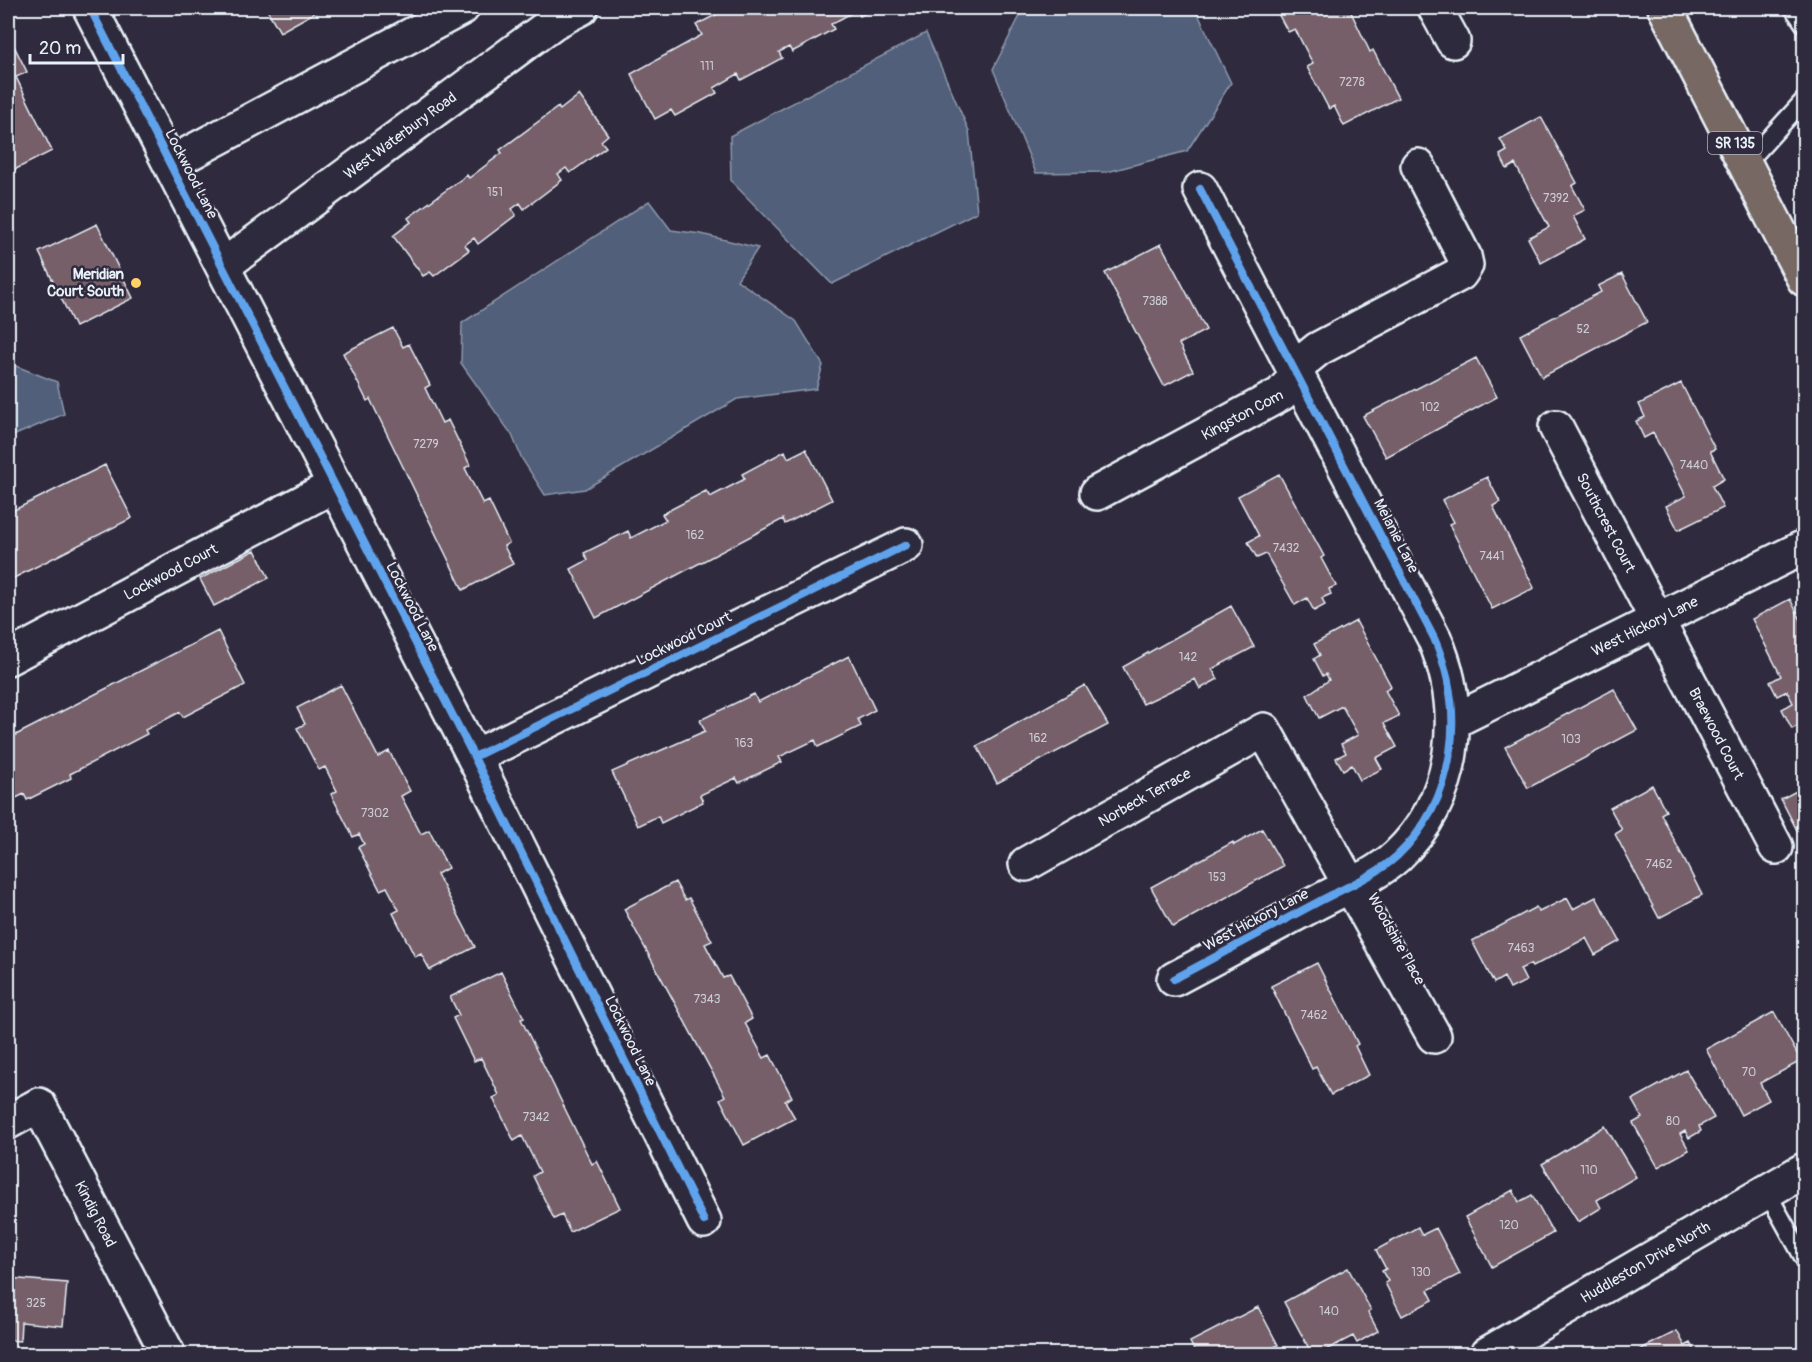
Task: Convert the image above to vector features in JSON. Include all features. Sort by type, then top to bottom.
[{"type":"main road","name":"SR 135","points":[[1665,8],[1804,279]]},
{"type":"street","name":"Lockwood Lane","points":[[90,8],[474,757],[704,1221]]},
{"type":"street","points":[[171,164],[462,8]]},
{"type":"street","name":"West Waterbury Road","points":[[224,266],[554,22],[581,8]]},
{"type":"street","points":[[1435,8],[1453,41]]},
{"type":"street","name":"Kingston Com","points":[[1097,493],[1281,394],[1297,375],[1302,362],[1318,349],[1460,274],[1466,265],[1464,256],[1418,166]]},
{"type":"street","name":"Melanie Lane","points":[[1200,189],[1434,638],[1449,680],[1454,721],[1446,773],[1425,821],[1397,855],[1350,885]]},
{"type":"street","name":"Southcrest Court","points":[[1556,427],[1658,619]]},
{"type":"street","name":"Lockwood Court","points":[[8,658],[335,485]]},
{"type":"street","name":"Lockwood Court","points":[[474,757],[906,545]]},
{"type":"street","name":"West Hickory Lane","points":[[1454,721],[1804,547]]},
{"type":"street","name":"Braewood Court","points":[[1658,619],[1776,847]]},
{"type":"street","name":"Woodshire Place","points":[[1264,730],[1434,1036]]},
{"type":"street","name":"Norbeck Terrace","points":[[1026,864],[1264,730]]},
{"type":"street","name":"West Hickory Lane","points":[[1174,979],[1350,885]]},
{"type":"street","name":"Kindig Road","points":[[8,1122],[39,1105],[168,1354]]},
{"type":"street","name":"Huddleston Drive North","points":[[1487,1354],[1533,1344],[1804,1170]]},
{"type":"lane","points":[[1793,8],[1804,24]]},
{"type":"lane","points":[[1746,164],[1804,100]]},
{"type":"lane","points":[[1767,1192],[1804,1259]]},
{"type":"water","points":[[1024,8],[1195,8],[1231,83],[1187,151],[1107,172],[1036,173],[993,69]]},
{"type":"water","points":[[926,33],[969,131],[977,212],[832,284],[731,181],[730,136]]},
{"type":"water","points":[[649,201],[671,230],[701,234],[758,248],[737,280],[796,321],[823,365],[816,389],[737,399],[585,489],[545,495],[522,459],[512,435],[461,363],[462,323]]},
{"type":"water","points":[[8,363],[57,382],[64,414],[8,438]]},
{"type":"building","points":[[266,8],[323,8],[280,32]]},
{"type":"building","points":[[729,8],[737,8],[739,11],[746,8],[875,8],[860,16],[857,10],[831,24],[834,29],[792,52],[789,47],[779,52],[782,58],[741,80],[738,74],[714,88],[717,93],[675,116],[671,110],[655,119],[631,74],[702,35],[696,25]]},
{"type":"building","points":[[1275,8],[1349,8],[1370,52],[1373,50],[1398,98],[1344,126],[1334,106],[1329,109],[1307,67],[1313,64],[1295,29],[1288,32]]},
{"type":"building","points":[[8,34],[27,72],[16,77],[52,151],[8,173]]},
{"type":"building","points":[[579,95],[608,135],[601,141],[606,147],[570,173],[566,168],[558,174],[562,180],[524,209],[520,203],[512,209],[516,215],[478,244],[474,238],[465,245],[469,250],[434,276],[430,272],[423,276],[393,236],[411,222],[408,218],[467,175],[469,178],[502,153],[500,150],[558,107],[560,110]]},
{"type":"building","points":[[1541,117],[1577,183],[1572,186],[1585,210],[1573,216],[1585,239],[1541,263],[1528,238],[1549,227],[1515,164],[1507,169],[1500,155],[1507,151],[1500,139]]},
{"type":"building","points":[[97,224],[133,298],[75,327],[39,252]]},
{"type":"building","points":[[1161,244],[1206,330],[1179,344],[1193,371],[1164,386],[1105,273]]},
{"type":"building","points":[[1622,274],[1647,322],[1542,377],[1520,335],[1601,292],[1598,286]]},
{"type":"building","points":[[393,328],[403,347],[409,344],[430,385],[425,388],[442,423],[448,420],[470,465],[465,468],[483,504],[489,501],[509,543],[504,546],[513,564],[463,590],[370,399],[367,401],[343,353]]},
{"type":"building","points":[[1476,358],[1497,397],[1386,457],[1363,416]]},
{"type":"building","points":[[1681,383],[1715,449],[1710,451],[1724,479],[1712,486],[1723,508],[1678,530],[1666,506],[1686,496],[1653,433],[1644,438],[1636,421],[1645,417],[1639,404]]},
{"type":"building","points":[[806,449],[832,500],[785,524],[783,519],[596,618],[571,569],[588,560],[584,553],[628,531],[631,538],[666,520],[662,514],[706,491],[710,497],[745,479],[742,474],[785,451],[788,458]]},
{"type":"building","points":[[105,465],[132,518],[8,581],[8,513]]},
{"type":"building","points":[[1279,474],[1324,556],[1321,558],[1336,586],[1329,589],[1331,594],[1322,598],[1325,605],[1314,611],[1307,598],[1295,605],[1266,554],[1257,558],[1248,542],[1259,536],[1238,496]]},
{"type":"building","points":[[1487,477],[1500,502],[1493,506],[1534,588],[1492,609],[1449,524],[1454,522],[1442,500]]},
{"type":"building","points":[[255,550],[269,578],[214,606],[200,579]]},
{"type":"building","points":[[1790,599],[1804,626],[1804,725],[1803,723],[1792,729],[1782,709],[1793,703],[1787,691],[1777,696],[1770,682],[1781,676],[1752,619]]},
{"type":"building","points":[[1231,606],[1254,647],[1212,669],[1218,679],[1200,689],[1195,679],[1143,704],[1123,667]]},
{"type":"building","points":[[1356,621],[1391,686],[1385,690],[1399,716],[1384,723],[1397,747],[1376,758],[1382,769],[1360,780],[1352,765],[1343,770],[1336,758],[1346,753],[1341,744],[1358,735],[1342,706],[1319,718],[1307,695],[1329,680],[1326,674],[1323,676],[1314,659],[1320,655],[1314,644]]},
{"type":"building","points":[[218,631],[245,685],[183,717],[180,712],[145,730],[147,734],[70,774],[71,778],[27,800],[24,794],[8,802],[8,739]]},
{"type":"building","points":[[849,656],[875,710],[858,719],[861,726],[818,747],[815,740],[779,757],[782,762],[739,783],[736,778],[700,795],[703,802],[661,823],[658,816],[638,826],[612,772],[705,731],[700,720],[754,694],[758,702]]},
{"type":"building","points":[[341,685],[378,757],[389,751],[410,791],[401,796],[421,834],[429,830],[448,868],[437,874],[475,947],[430,970],[421,954],[415,957],[393,913],[399,910],[387,887],[380,890],[358,847],[364,844],[359,834],[353,837],[331,794],[337,791],[325,767],[319,770],[297,728],[305,724],[297,708]]},
{"type":"building","points":[[1085,685],[1108,725],[997,783],[977,746]]},
{"type":"building","points":[[1614,689],[1637,730],[1528,788],[1505,747]]},
{"type":"building","points":[[1652,785],[1666,811],[1661,814],[1702,895],[1659,918],[1615,834],[1622,830],[1610,808]]},
{"type":"building","points":[[1804,787],[1804,839],[1802,840],[1781,799]]},
{"type":"building","points":[[1262,829],[1283,866],[1173,927],[1151,887],[1233,842],[1234,845]]},
{"type":"building","points":[[675,882],[685,900],[689,898],[712,941],[705,944],[723,978],[729,976],[752,1019],[745,1023],[764,1058],[770,1055],[792,1097],[785,1101],[795,1118],[744,1145],[720,1099],[725,1096],[624,909]]},
{"type":"building","points":[[1596,897],[1620,941],[1595,955],[1586,938],[1532,967],[1530,964],[1520,969],[1526,981],[1510,989],[1504,977],[1494,983],[1472,941],[1536,907],[1539,912],[1567,898],[1573,909]]},
{"type":"building","points":[[1317,963],[1358,1044],[1355,1046],[1369,1075],[1331,1095],[1316,1067],[1312,1069],[1271,986]]},
{"type":"building","points":[[501,972],[524,1018],[521,1019],[592,1164],[597,1161],[620,1208],[570,1232],[562,1215],[554,1219],[533,1176],[540,1172],[522,1136],[514,1141],[493,1098],[499,1095],[481,1058],[474,1061],[453,1018],[459,1015],[450,997]]},
{"type":"building","points":[[1774,1012],[1801,1061],[1760,1083],[1769,1100],[1741,1115],[1706,1049]]},
{"type":"building","points":[[1686,1070],[1714,1118],[1699,1126],[1701,1131],[1689,1138],[1685,1131],[1680,1134],[1689,1150],[1658,1167],[1633,1123],[1642,1118],[1632,1100]]},
{"type":"building","points":[[1605,1126],[1636,1177],[1597,1200],[1601,1208],[1578,1222],[1542,1164]]},
{"type":"building","points":[[1513,1190],[1519,1202],[1532,1195],[1553,1233],[1492,1267],[1465,1217]]},
{"type":"building","points":[[1418,1227],[1422,1235],[1436,1228],[1460,1274],[1428,1290],[1433,1300],[1402,1316],[1385,1283],[1388,1281],[1382,1271],[1386,1269],[1376,1250]]},
{"type":"building","points":[[1348,1268],[1371,1310],[1368,1312],[1378,1331],[1357,1343],[1353,1336],[1318,1354],[1312,1354],[1284,1302]]},
{"type":"building","points":[[8,1278],[67,1283],[63,1326],[21,1322],[20,1341],[8,1340]]},
{"type":"building","points":[[1258,1307],[1278,1345],[1261,1354],[1196,1354],[1190,1342]]},
{"type":"building","points":[[1677,1331],[1685,1346],[1691,1343],[1697,1354],[1631,1354]]},
{"type":"cycle path","points":[[90,8],[474,757],[704,1221]]},
{"type":"cycle path","points":[[1174,979],[1369,876],[1397,856],[1417,833],[1433,808],[1444,781],[1450,753],[1452,724],[1450,695],[1444,666],[1434,638],[1200,189]]},
{"type":"cycle path","points":[[474,757],[906,545]]},
{"type":"place","name":"Meridian Court South","points":[[136,283]]}]
